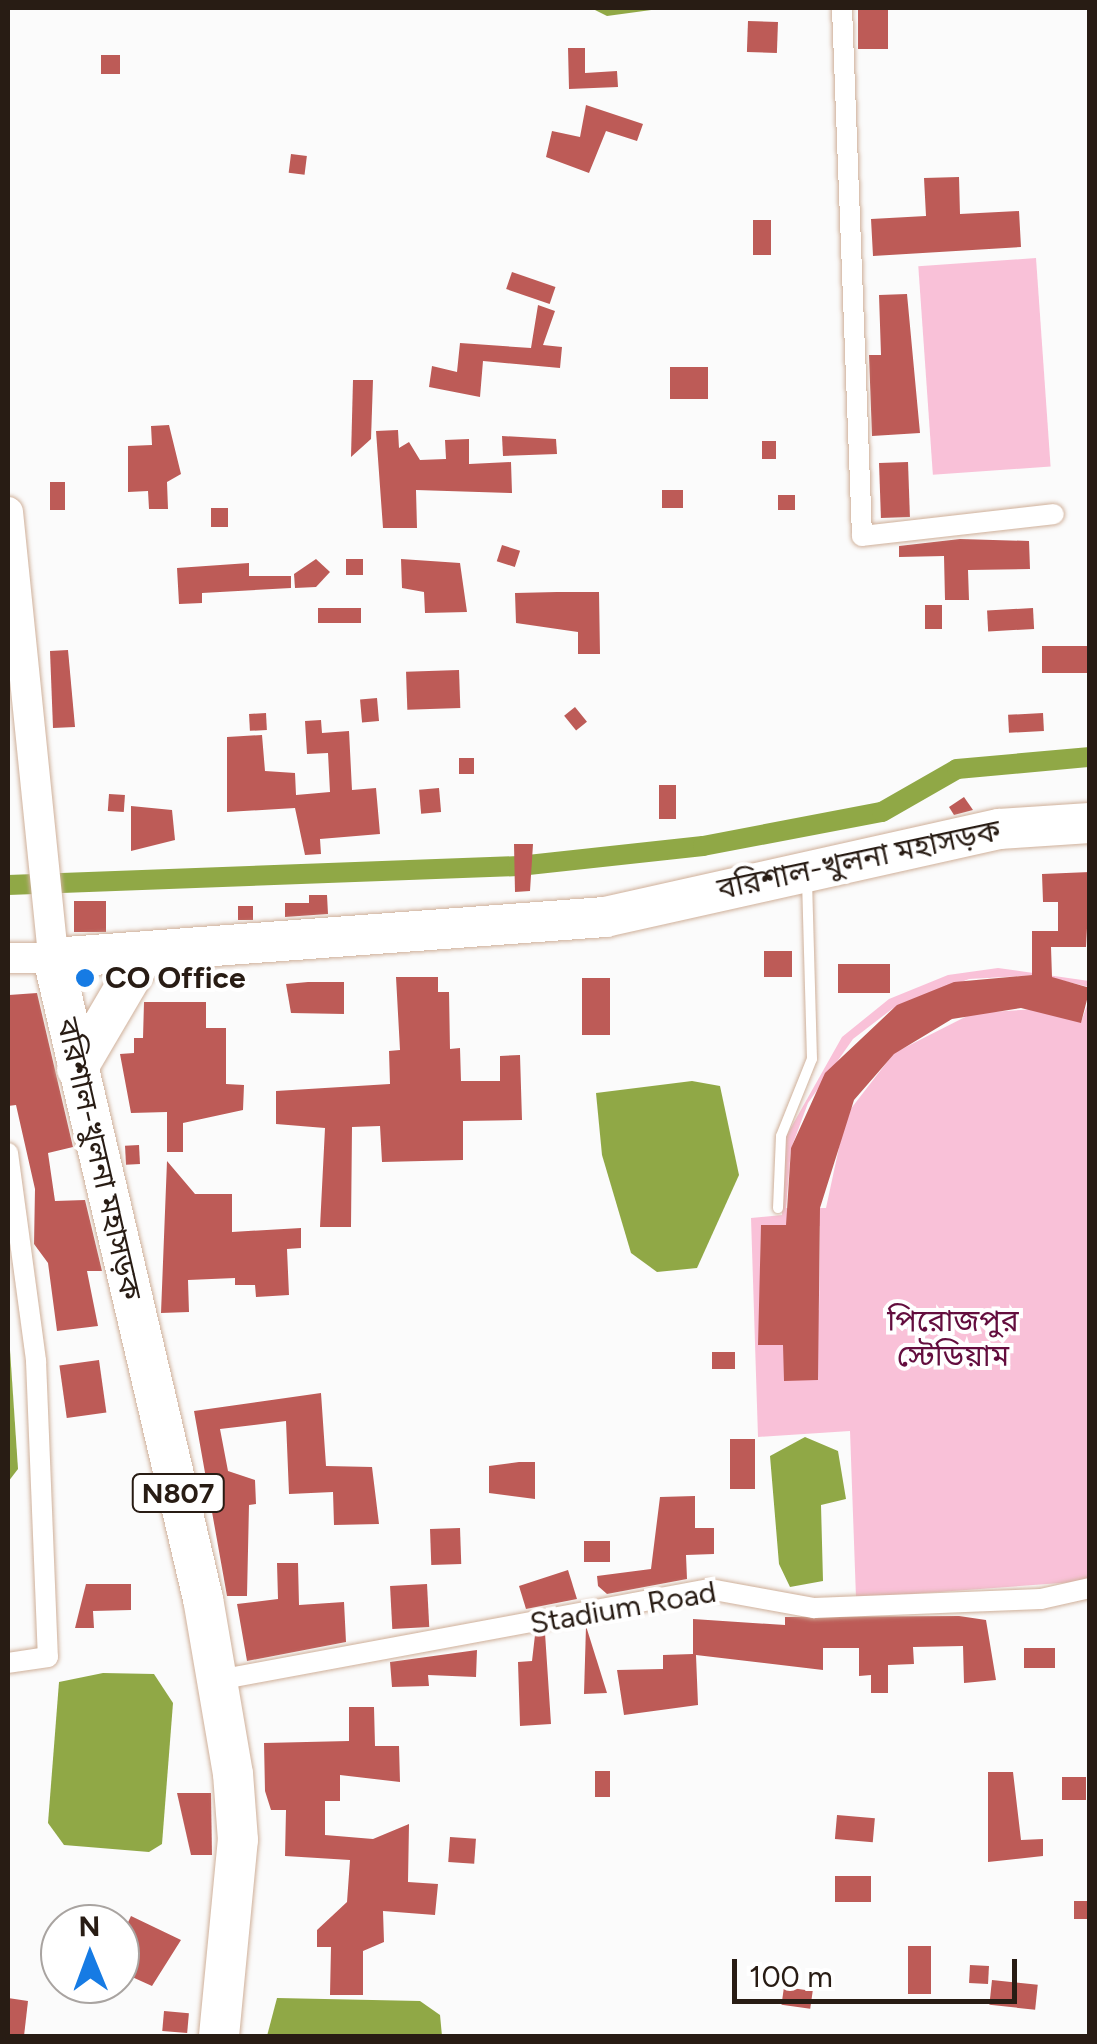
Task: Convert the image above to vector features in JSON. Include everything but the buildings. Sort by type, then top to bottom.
[{"type":"highway","name":"বরিশাল-খুলনা মহাসড়ক","points":[[219,2036],[238,1840],[218,1680],[53,958],[605,916],[807,868],[999,830],[1090,823]]},
{"type":"highway","points":[[77,1069],[145,953]]},
{"type":"main road","points":[[8,512],[10,565],[53,958],[8,958]]},
{"type":"street","points":[[842,8],[862,536],[1054,514]]},
{"type":"street","points":[[8,1153],[36,1361],[48,1657],[8,1663]]},
{"type":"street","name":"Stadium Road","points":[[218,1680],[708,1590],[814,1608],[1040,1599],[1090,1588]]},
{"type":"lane","points":[[778,1208],[781,1136],[812,1059],[807,868]]},
{"type":"green space","points":[[1036,258],[1051,466],[933,475],[918,266]]},
{"type":"green space","name":"পিরোজপুর স্টেডিয়াম","points":[[998,968],[1089,981],[1089,987],[1040,975],[969,979],[892,1009],[853,1039],[808,1103],[791,1149],[786,1208],[826,1208],[846,1115],[894,1053],[973,1013],[1037,1009],[1081,1022],[1089,1000],[1089,1581],[856,1598],[850,1431],[758,1437],[751,1218],[782,1215],[784,1140],[842,1037],[889,999],[948,975]],"holes":[[[761,1225],[820,1226],[819,1310],[760,1309]]]},
{"type":"shaded area","points":[[591,8],[666,8],[607,16]]},
{"type":"shaded area","points":[[692,1081],[720,1086],[739,1175],[697,1268],[657,1272],[631,1253],[602,1155],[596,1093]]},
{"type":"shaded area","points":[[8,1320],[18,1469],[8,1482]]},
{"type":"shaded area","points":[[805,1437],[838,1451],[846,1499],[821,1505],[823,1581],[790,1587],[779,1564],[770,1456]]},
{"type":"shaded area","points":[[103,1673],[154,1674],[173,1703],[162,1844],[149,1852],[64,1845],[48,1823],[59,1682]]},
{"type":"shaded area","points":[[277,1998],[420,2001],[440,2015],[442,2036],[267,2036]]},
{"type":"waterway","points":[[8,885],[519,866],[703,846],[882,812],[957,769],[1090,757]]},
{"type":"place","name":"CO Office","points":[[85,978]]}]
